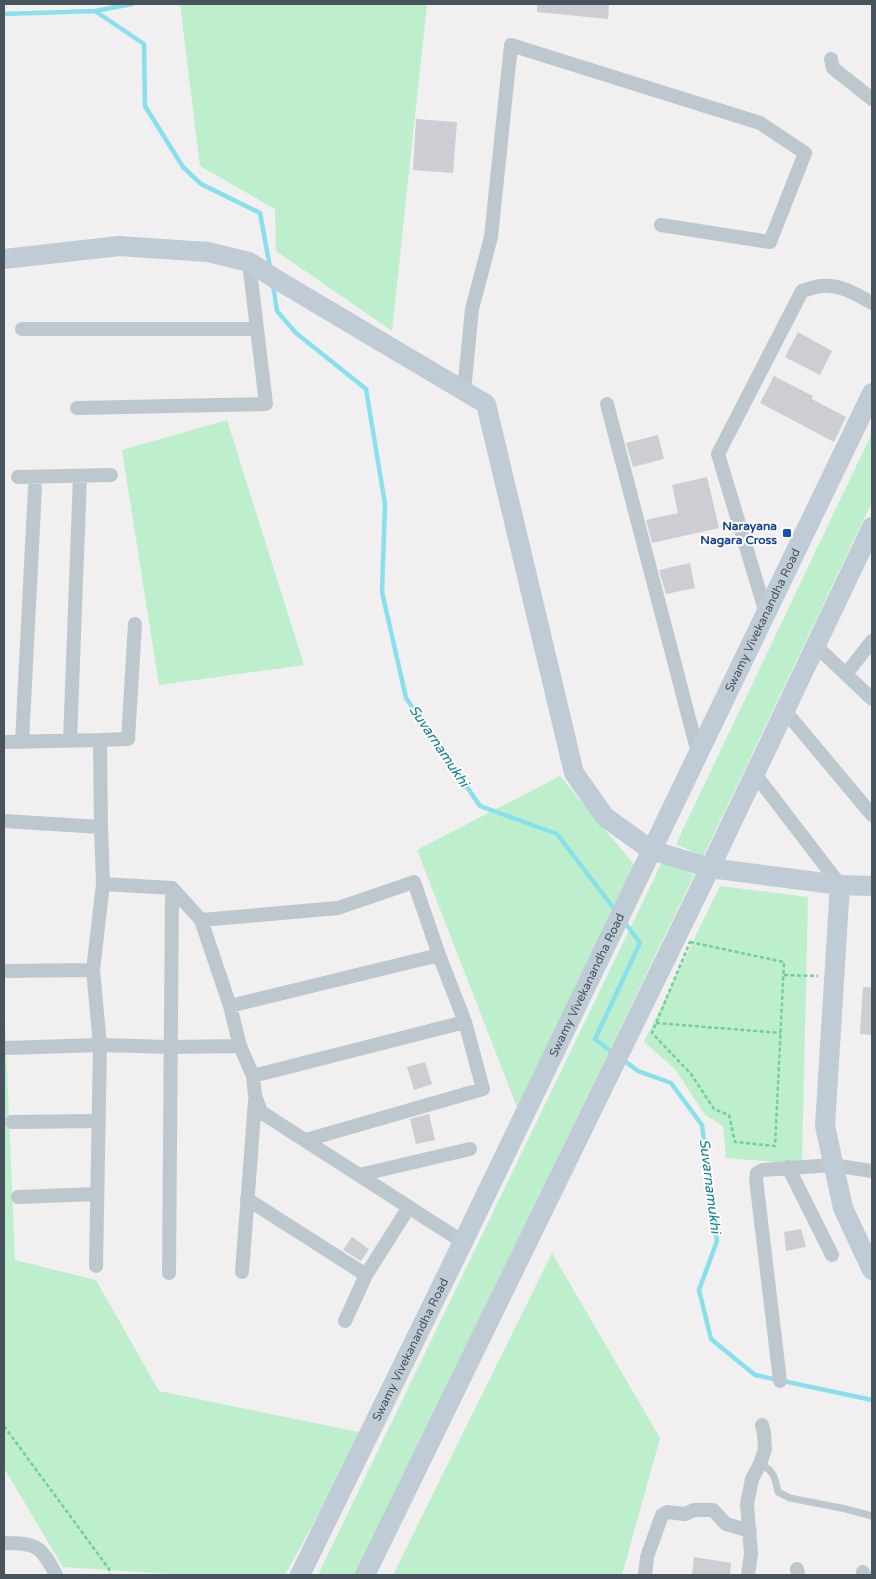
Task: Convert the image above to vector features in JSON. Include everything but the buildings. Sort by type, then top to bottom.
[{"type":"main road","points":[[4,259],[119,246],[208,252],[250,262],[270,276],[486,404],[574,773],[605,817],[651,850],[710,868],[840,885],[872,886]]},
{"type":"main road","name":"Swamy Vivekanandha Road","points":[[300,1575],[463,1242],[872,393]]},
{"type":"main road","points":[[365,1575],[710,868],[872,527]]},
{"type":"main road","points":[[840,885],[825,1126],[842,1208],[868,1250],[872,1270]]},
{"type":"street","points":[[464,391],[472,309],[491,237],[511,45],[760,123],[805,153],[770,242],[661,225]]},
{"type":"street","points":[[831,59],[832,68],[872,99]]},
{"type":"street","points":[[77,408],[266,404],[250,262]]},
{"type":"street","points":[[766,612],[718,454],[802,291],[821,286],[840,287],[872,303]]},
{"type":"street","points":[[22,328],[257,329]]},
{"type":"street","points":[[608,404],[698,752]]},
{"type":"street","points":[[18,477],[112,475]]},
{"type":"street","points":[[70,740],[80,476]]},
{"type":"street","points":[[22,742],[35,488]]},
{"type":"street","points":[[4,742],[128,739],[135,624]]},
{"type":"street","points":[[846,674],[872,641]]},
{"type":"street","points":[[816,646],[872,699]]},
{"type":"street","points":[[785,711],[872,815]]},
{"type":"street","points":[[96,1266],[100,1045],[93,970],[103,884],[100,740]]},
{"type":"street","points":[[755,774],[840,885]]},
{"type":"street","points":[[4,821],[101,827]]},
{"type":"street","points":[[201,920],[338,908],[414,882],[465,1022],[484,1089],[306,1140]]},
{"type":"street","points":[[103,884],[172,888],[201,920],[230,1006],[240,1046],[253,1076],[255,1095],[242,1272]]},
{"type":"street","points":[[170,1273],[172,888]]},
{"type":"street","points":[[230,1006],[439,955]]},
{"type":"street","points":[[4,971],[93,970]]},
{"type":"street","points":[[253,1076],[465,1022]]},
{"type":"street","points":[[4,1048],[100,1045],[240,1046]]},
{"type":"street","points":[[255,1095],[260,1112],[463,1242]]},
{"type":"street","points":[[12,1122],[99,1121]]},
{"type":"street","points":[[359,1175],[470,1149]]},
{"type":"street","points":[[780,1382],[756,1179],[757,1173],[763,1170],[788,1167],[832,1165],[872,1171]]},
{"type":"street","points":[[788,1167],[832,1254]]},
{"type":"street","points":[[18,1197],[97,1194]]},
{"type":"street","points":[[248,1200],[366,1275]]},
{"type":"street","points":[[345,1321],[366,1275],[409,1207]]},
{"type":"street","points":[[748,1575],[751,1554],[747,1504],[752,1479],[760,1464],[764,1449],[762,1425]]},
{"type":"street","points":[[645,1575],[648,1557],[659,1523],[662,1515],[667,1512],[685,1514],[694,1510],[713,1510],[726,1524],[750,1531]]},
{"type":"street","points":[[4,1543],[24,1543],[37,1547],[45,1555],[56,1575]]},
{"type":"lane","points":[[760,1464],[769,1468],[775,1478],[778,1492],[790,1498],[872,1516]]},
{"type":"path","points":[[652,1033],[691,1074],[714,1109],[729,1115],[735,1142],[775,1146],[784,962],[690,942]]},
{"type":"path","points":[[784,975],[834,976]]},
{"type":"path","points":[[656,1023],[781,1033]]},
{"type":"path","points":[[4,1426],[110,1569],[110,1575]]},
{"type":"green space","points":[[180,4],[427,4],[392,331],[276,251],[275,209],[200,166]]},
{"type":"green space","points":[[227,420],[304,665],[159,685],[122,450]]},
{"type":"green space","points":[[872,433],[872,502],[703,857],[676,844]]},
{"type":"green space","points":[[560,776],[636,867],[517,1107],[417,850]]},
{"type":"green space","points":[[663,860],[694,875],[356,1575],[318,1575]]},
{"type":"green space","points":[[720,886],[808,897],[802,1164],[726,1158],[723,1126],[705,1115],[675,1069],[644,1042]]},
{"type":"green space","points":[[4,1022],[15,1260],[96,1280],[159,1391],[363,1433],[285,1575],[186,1575],[63,1567],[4,1468]]},
{"type":"green space","points":[[552,1253],[660,1438],[622,1575],[393,1575]]},
{"type":"waterway","points":[[95,11],[132,4]]},
{"type":"waterway","name":"Suvarnamukhi","points":[[4,14],[95,11],[144,44],[145,106],[183,167],[201,184],[260,213],[270,267]]},
{"type":"waterway","name":"Suvarnamukhi","points":[[273,285],[277,311],[296,333],[366,389],[385,504],[382,592],[406,698],[480,806],[557,834],[615,910]]},
{"type":"waterway","name":"Suvarnamukhi","points":[[613,1053],[595,1039],[640,943],[623,920]]},
{"type":"waterway","name":"Suvarnamukhi","points":[[622,1059],[638,1071],[671,1083],[702,1125],[717,1241],[699,1290],[711,1339],[755,1375],[872,1400]]},
{"type":"place","name":"Narayana Nagara Cross","points":[[787,533]]}]
